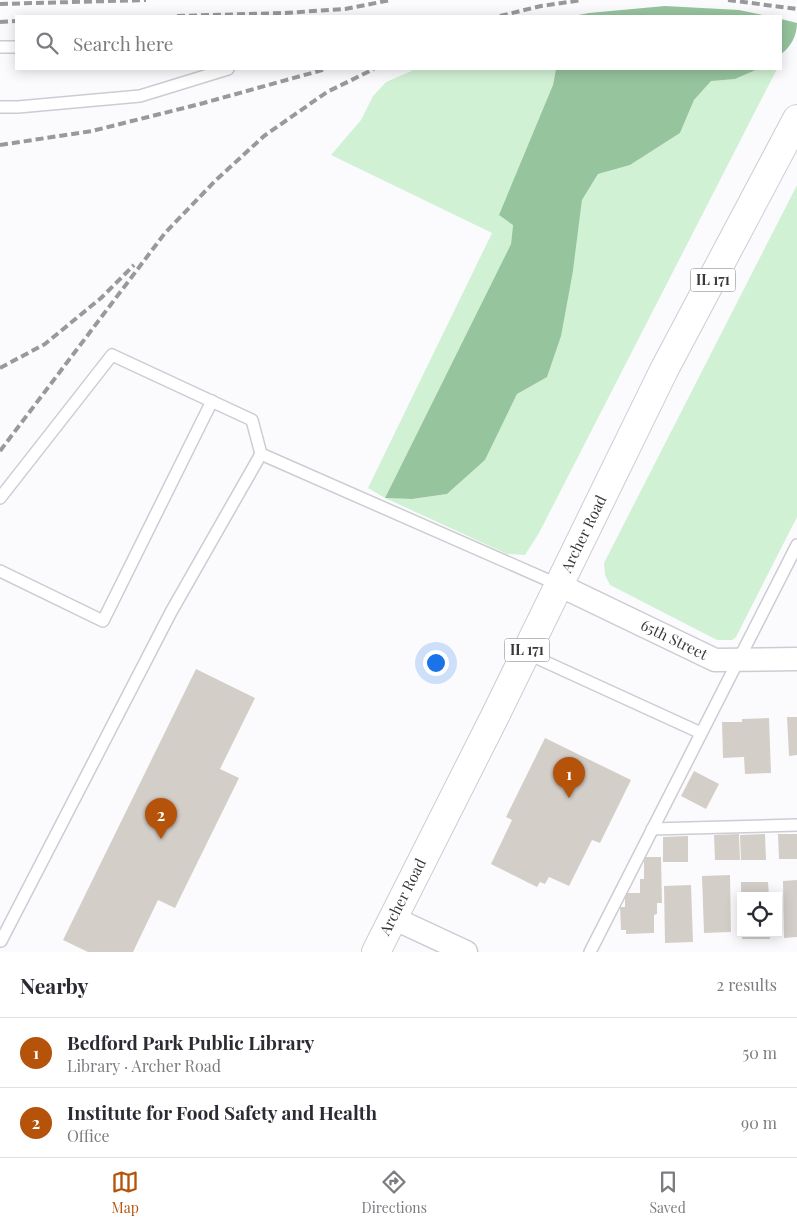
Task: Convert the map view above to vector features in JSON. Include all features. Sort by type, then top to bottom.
[{"type":"main road","name":"Archer Road","points":[[376,952],[526,653],[664,370],[797,119]]},
{"type":"street","name":"65th Street","points":[[559,585],[715,660],[797,659]]},
{"type":"street","points":[[392,918],[466,952]]},
{"type":"lane","points":[[0,47],[15,46]]},
{"type":"lane","points":[[0,107],[140,96],[225,70]]},
{"type":"lane","points":[[0,498],[112,355],[252,420],[261,454],[171,612],[0,940]]},
{"type":"lane","points":[[0,571],[103,621],[212,401]]},
{"type":"lane","points":[[261,454],[559,585]]},
{"type":"lane","points":[[590,952],[797,545]]},
{"type":"lane","points":[[526,653],[701,733]]},
{"type":"lane","points":[[652,829],[797,824]]},
{"type":"green space","points":[[665,6],[739,10],[763,15],[578,15]]},
{"type":"green space","points":[[782,19],[797,23],[796,32],[788,48],[782,53]]},
{"type":"green space","points":[[414,70],[556,70],[513,225],[511,244],[385,498],[368,488],[492,233],[331,155],[361,120],[373,96],[386,82]]},
{"type":"green space","points":[[556,70],[756,70],[735,79],[711,81],[694,100],[680,133],[630,165],[598,174],[582,200],[573,271],[561,336],[547,377],[517,394],[485,460],[447,494],[412,499],[385,498],[511,244],[513,225],[499,215],[553,85]]},
{"type":"green space","points":[[756,70],[776,70],[539,533],[525,555],[507,554],[385,498],[412,499],[447,494],[485,460],[517,394],[547,376],[573,271],[582,200],[598,174],[630,165],[680,133],[694,100],[711,80],[735,79]]},
{"type":"green space","points":[[797,185],[797,517],[736,637],[732,640],[717,640],[610,585],[605,575],[604,563]]},
{"type":"building","points":[[196,669],[255,698],[220,769],[239,778],[175,908],[158,900],[133,952],[88,952],[63,940]]},
{"type":"building","points":[[787,717],[797,717],[797,755],[789,756]]},
{"type":"building","points":[[769,718],[771,773],[745,774],[744,757],[723,758],[722,722],[742,722],[742,719]]},
{"type":"building","points":[[545,738],[631,780],[600,843],[592,840],[569,886],[549,877],[545,884],[540,882],[537,887],[491,864],[512,820],[506,817]]},
{"type":"building","points":[[694,771],[719,784],[706,809],[681,796]]},
{"type":"building","points":[[739,834],[740,860],[715,860],[714,835]]},
{"type":"building","points":[[765,834],[766,860],[741,860],[740,835]]},
{"type":"building","points":[[778,834],[797,834],[797,859],[779,859]]},
{"type":"building","points":[[688,836],[688,862],[663,862],[663,837]]},
{"type":"building","points":[[644,857],[661,857],[662,903],[657,903],[657,914],[654,915],[654,933],[626,934],[626,930],[621,930],[620,907],[625,907],[625,893],[640,893],[640,879],[644,879]]},
{"type":"building","points":[[730,875],[731,932],[704,933],[702,876]]},
{"type":"building","points":[[797,880],[797,937],[784,938],[783,881]]},
{"type":"building","points":[[741,882],[768,882],[769,892],[741,892]]},
{"type":"building","points":[[691,885],[693,942],[665,943],[664,886]]},
{"type":"building","points":[[742,937],[770,937],[770,939],[742,939]]},
{"type":"railway","points":[[0,4],[146,0]]},
{"type":"railway","points":[[213,15],[345,9],[391,0]]},
{"type":"railway","points":[[504,15],[541,6],[582,0]]},
{"type":"railway","points":[[728,0],[797,9]]},
{"type":"railway","points":[[0,22],[15,21]]},
{"type":"railway","points":[[0,145],[92,131],[200,104],[322,70]]},
{"type":"railway","points":[[0,451],[165,233],[215,181],[264,136],[327,92],[372,70]]},
{"type":"railway","points":[[0,368],[45,344],[101,298],[134,265]]},
{"type":"place","name":"Bedford Park Public Library","points":[[569,798]]},
{"type":"place","name":"Institute for Food Safety and Health","points":[[161,839]]}]
